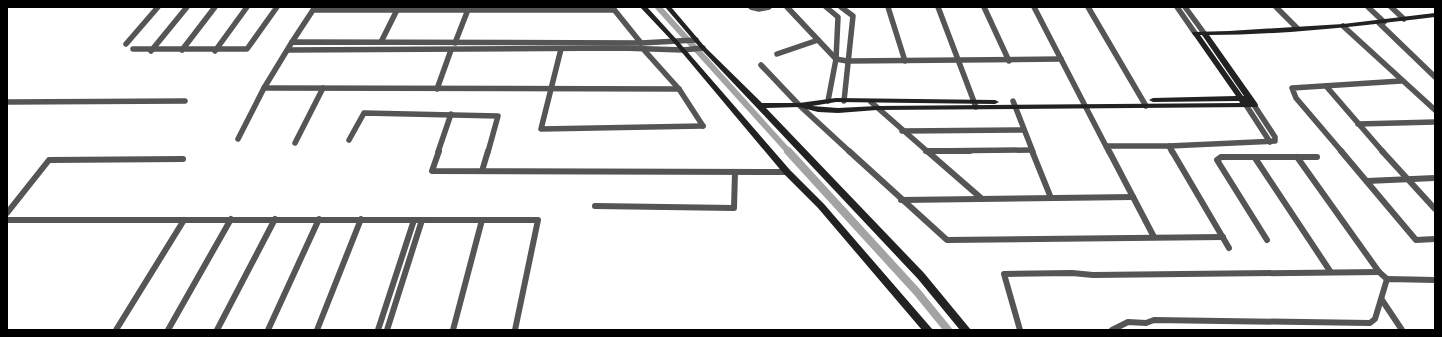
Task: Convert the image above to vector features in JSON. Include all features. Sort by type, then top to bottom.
[{"type":"main road","points":[[643,7],[678,42],[787,172],[821,206],[928,330]]},
{"type":"main road","points":[[668,7],[700,49],[760,106],[920,276],[966,330]]},
{"type":"main road","points":[[1382,24],[1435,15]]},
{"type":"main road","points":[[1202,36],[1345,28],[1435,19]]},
{"type":"main road","points":[[1202,36],[1297,28],[1345,28]]},
{"type":"main road","points":[[1202,36],[1247,102]]},
{"type":"main road","points":[[1202,36],[1241,98],[1254,105]]},
{"type":"main road","points":[[1145,103],[1241,98]]},
{"type":"main road","points":[[760,106],[799,105],[844,100],[975,104],[1247,102]]},
{"type":"main road","points":[[799,105],[816,109],[839,111],[975,104]]},
{"type":"street","points":[[126,44],[158,7]]},
{"type":"street","points":[[151,51],[187,7]]},
{"type":"street","points":[[182,50],[215,7]]},
{"type":"street","points":[[215,50],[247,7]]},
{"type":"street","points":[[134,49],[151,51],[247,50],[277,7]]},
{"type":"street","points":[[751,7],[758,9],[769,7]]},
{"type":"street","points":[[787,7],[836,59],[847,61],[1061,60]]},
{"type":"street","points":[[826,7],[838,17],[836,59],[828,102]]},
{"type":"street","points":[[841,7],[853,16],[844,100]]},
{"type":"street","points":[[888,7],[905,60]]},
{"type":"street","points":[[938,7],[975,104]]},
{"type":"street","points":[[984,7],[1009,61]]},
{"type":"street","points":[[1034,7],[1154,237]]},
{"type":"street","points":[[1088,7],[1145,103]]},
{"type":"street","points":[[1177,7],[1202,36]]},
{"type":"street","points":[[1184,7],[1202,36]]},
{"type":"street","points":[[1276,7],[1297,28]]},
{"type":"street","points":[[1368,7],[1382,24],[1434,75]]},
{"type":"street","points":[[1391,7],[1404,20]]},
{"type":"street","points":[[238,139],[264,88],[313,10],[397,8],[612,8],[641,43]]},
{"type":"street","points":[[380,42],[397,8]]},
{"type":"street","points":[[455,44],[468,9]]},
{"type":"street","points":[[1345,28],[1401,81],[1435,110]]},
{"type":"street","points":[[777,54],[818,40]]},
{"type":"street","points":[[292,42],[455,44],[641,43],[695,41]]},
{"type":"street","points":[[288,50],[700,49]]},
{"type":"street","points":[[437,89],[451,50]]},
{"type":"street","points":[[561,50],[541,129],[703,126],[679,90],[644,50]]},
{"type":"street","points":[[761,65],[799,105],[901,200],[948,240],[1223,237]]},
{"type":"street","points":[[1401,81],[1292,88],[1296,98],[1416,240],[1435,239]]},
{"type":"street","points":[[1326,86],[1407,179],[1435,208]]},
{"type":"street","points":[[264,88],[679,90]]},
{"type":"street","points":[[295,144],[323,88]]},
{"type":"street","points":[[7,102],[185,101]]},
{"type":"street","points":[[871,102],[902,131],[981,198]]},
{"type":"street","points":[[1247,102],[1270,142]]},
{"type":"street","points":[[1014,104],[1051,198]]},
{"type":"street","points":[[1107,146],[1169,146],[1275,141],[1275,137],[1254,105]]},
{"type":"street","points":[[349,140],[364,113],[498,116],[482,171]]},
{"type":"street","points":[[451,114],[432,171],[787,172]]},
{"type":"street","points":[[1358,124],[1435,122]]},
{"type":"street","points":[[902,131],[1023,130]]},
{"type":"street","points":[[1169,146],[1229,248]]},
{"type":"street","points":[[926,151],[1031,150]]},
{"type":"street","points":[[1267,240],[1217,160],[1221,157],[1317,157]]},
{"type":"street","points":[[1298,157],[1379,272],[1387,279],[1435,280]]},
{"type":"street","points":[[1256,158],[1330,271]]},
{"type":"street","points":[[7,213],[49,160],[183,159]]},
{"type":"street","points":[[594,206],[734,208],[735,172]]},
{"type":"street","points":[[1367,181],[1435,178]]},
{"type":"street","points":[[901,200],[1133,197]]},
{"type":"street","points":[[168,330],[231,219]]},
{"type":"street","points":[[217,330],[275,219]]},
{"type":"street","points":[[268,330],[319,219]]},
{"type":"street","points":[[317,330],[361,219]]},
{"type":"street","points":[[7,220],[538,220],[515,330]]},
{"type":"street","points":[[116,330],[184,220]]},
{"type":"street","points":[[378,330],[418,220]]},
{"type":"street","points":[[387,330],[418,220]]},
{"type":"street","points":[[453,330],[482,220]]},
{"type":"street","points":[[1020,330],[1004,274],[1072,273],[1093,275],[1330,271],[1379,272]]},
{"type":"street","points":[[1112,330],[1128,322],[1146,323],[1154,320],[1370,323],[1375,319],[1382,300],[1387,279]]},
{"type":"street","points":[[1382,300],[1402,330]]},
{"type":"waterway","points":[[658,7],[789,152]]},
{"type":"waterway","points":[[788,151],[917,292],[948,330]]}]
